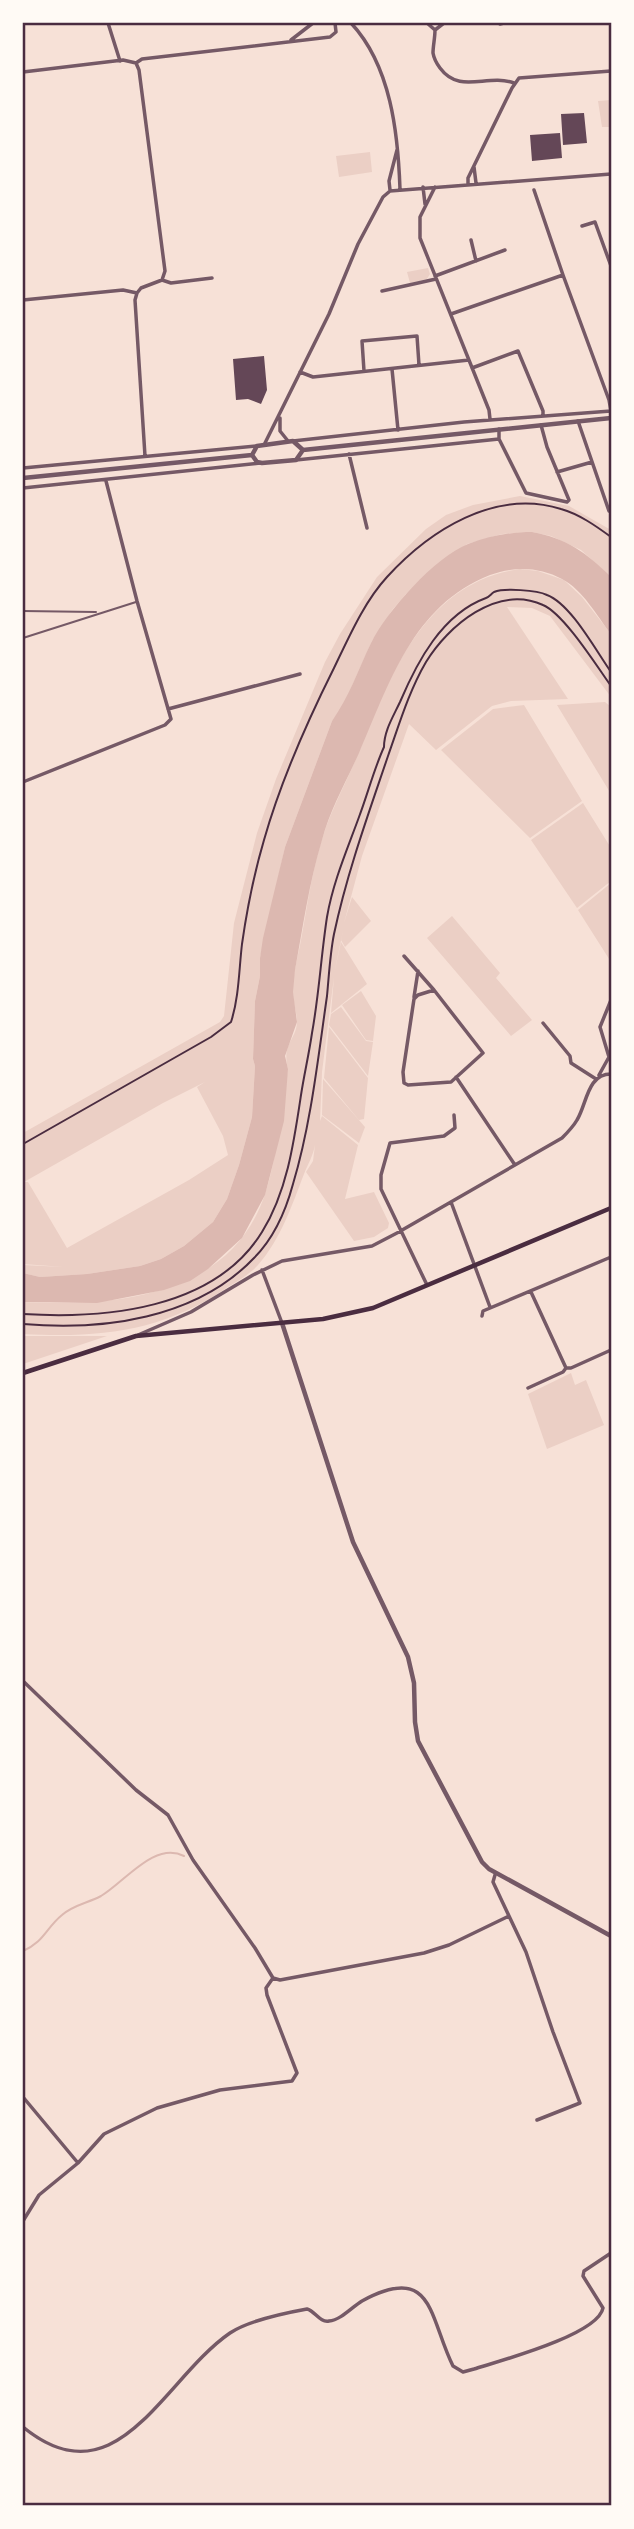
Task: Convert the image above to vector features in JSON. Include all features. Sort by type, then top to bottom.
[{"type":"main road","points":[[23,1374],[136,1336],[349,1315],[393,1302],[611,1208]]},
{"type":"street","points":[[108,23],[120,61]]},
{"type":"street","points":[[289,41],[313,23]]},
{"type":"street","points":[[136,63],[142,59],[330,37],[335,32],[335,23]]},
{"type":"street","points":[[351,23],[367,42],[391,106],[398,145],[400,189]]},
{"type":"street","points":[[427,23],[435,30]]},
{"type":"street","points":[[435,30],[444,23]]},
{"type":"street","points":[[435,30],[434,58],[453,81],[458,83],[504,79],[514,83]]},
{"type":"street","points":[[23,72],[132,60],[136,63],[165,271],[162,280]]},
{"type":"street","points":[[468,184],[468,178],[514,83],[524,77],[611,71]]},
{"type":"street","points":[[390,191],[389,181],[398,145]]},
{"type":"street","points":[[475,165],[475,184]]},
{"type":"street","points":[[265,443],[333,306],[358,244],[383,197],[390,191],[611,174]]},
{"type":"street","points":[[423,187],[425,204]]},
{"type":"street","points":[[435,187],[419,220],[420,238],[489,410],[490,420]]},
{"type":"street","points":[[23,468],[257,446],[469,422],[611,411],[534,190]]},
{"type":"street","points":[[582,226],[595,222],[611,266]]},
{"type":"street","points":[[471,240],[476,261]]},
{"type":"street","points":[[382,291],[435,278],[505,250]]},
{"type":"street","points":[[451,314],[563,275]]},
{"type":"street","points":[[145,456],[135,300],[137,293],[141,288],[162,280],[171,283],[212,278]]},
{"type":"street","points":[[23,300],[123,290],[137,293]]},
{"type":"street","points":[[364,371],[362,341],[416,336],[419,366]]},
{"type":"street","points":[[472,368],[518,351],[543,415]]},
{"type":"street","points":[[300,372],[313,377],[469,360]]},
{"type":"street","points":[[392,368],[398,430]]},
{"type":"street","points":[[280,415],[280,431],[303,450],[611,418]]},
{"type":"street","points":[[578,421],[609,511]]},
{"type":"street","points":[[469,422],[470,432]]},
{"type":"street","points":[[499,429],[499,439],[526,493],[567,502],[569,500],[541,425]]},
{"type":"street","points":[[433,436],[433,446]]},
{"type":"street","points":[[23,488],[499,439]]},
{"type":"street","points":[[252,455],[257,446]]},
{"type":"street","points":[[211,449],[212,459]]},
{"type":"street","points":[[296,460],[303,450]]},
{"type":"street","points":[[349,454],[367,528]]},
{"type":"street","points":[[23,478],[252,455]]},
{"type":"street","points":[[252,455],[257,462],[262,463]]},
{"type":"street","points":[[81,462],[82,472]]},
{"type":"street","points":[[557,472],[592,463]]},
{"type":"street","points":[[23,782],[165,726],[171,719],[106,481]]},
{"type":"street","points":[[168,709],[300,674]]},
{"type":"street","points":[[404,956],[418,971],[434,990],[483,1053],[452,1082],[404,1083],[403,1072],[418,971]]},
{"type":"street","points":[[414,999],[434,990]]},
{"type":"street","points":[[611,999],[600,1027],[611,1064]]},
{"type":"street","points":[[543,1023],[570,1056],[571,1063],[597,1078],[611,1074]]},
{"type":"street","points":[[136,1336],[191,1312],[262,1270],[295,1257],[372,1246],[516,1165],[566,1135],[578,1119],[608,1056]]},
{"type":"street","points":[[456,1077],[516,1165]]},
{"type":"street","points":[[427,1287],[382,1189],[380,1175],[387,1146],[393,1142],[444,1136],[456,1128],[454,1115]]},
{"type":"street","points":[[451,1202],[490,1307]]},
{"type":"street","points":[[482,1316],[483,1311],[490,1307],[611,1257]]},
{"type":"street","points":[[262,1270],[282,1323],[353,1542],[408,1657],[414,1683],[415,1722],[421,1748],[482,1862],[495,1875],[611,1936]]},
{"type":"street","points":[[531,1292],[566,1368]]},
{"type":"street","points":[[528,1388],[563,1372],[566,1368],[611,1350]]},
{"type":"street","points":[[23,1681],[136,1790],[168,1815],[193,1860],[273,1978],[280,1980],[424,1953],[449,1945],[509,1916]]},
{"type":"street","points":[[495,1875],[493,1882],[526,1952],[580,2103],[537,2120]]},
{"type":"street","points":[[23,2221],[39,2195],[78,2163],[104,2134],[157,2108],[220,2090],[278,2084],[295,2079],[296,2070],[267,1995],[266,1988],[273,1978]]},
{"type":"street","points":[[23,2097],[78,2163]]},
{"type":"street","points":[[23,2427],[41,2441],[60,2449],[78,2452],[106,2448],[117,2442],[150,2412],[199,2360],[233,2331],[307,2309],[324,2321],[331,2321],[364,2300],[394,2287],[410,2289],[421,2295],[440,2332],[453,2366],[463,2372],[474,2369],[543,2348],[598,2319],[603,2308],[583,2276],[584,2271],[611,2253]]},
{"type":"lane","points":[[23,638],[137,601]]},
{"type":"lane","points":[[23,611],[97,612]]},
{"type":"path","points":[[23,1144],[211,1037],[231,1022],[252,887],[280,787],[340,655],[367,605],[386,577],[435,533],[456,521],[502,507],[557,507],[585,519],[611,537]]},
{"type":"path","points":[[23,1314],[86,1315],[173,1298],[220,1274],[248,1251],[262,1233],[280,1193],[293,1145],[312,1035],[327,919],[336,879],[384,747],[384,733],[392,722],[412,674],[440,631],[460,613],[495,592],[520,589],[546,594],[563,607],[611,672]]},
{"type":"path","points":[[23,1324],[77,1326],[121,1322],[147,1317],[184,1304],[214,1289],[239,1271],[254,1258],[271,1235],[293,1186],[304,1136],[332,946],[342,898],[400,722],[426,663],[440,643],[457,625],[489,605],[510,601],[541,604],[557,615],[611,686]]},
{"type":"shaded area","points":[[611,100],[611,127],[602,127],[598,101]]},
{"type":"shaded area","points":[[370,152],[372,172],[339,177],[336,156]]},
{"type":"shaded area","points":[[428,268],[430,274],[427,279],[410,283],[407,272]]},
{"type":"shaded area","points":[[520,496],[569,506],[611,530],[611,577],[581,550],[551,536],[532,532],[502,534],[467,544],[406,594],[393,609],[372,641],[343,706],[332,721],[285,847],[260,958],[255,1001],[252,1117],[227,1199],[213,1222],[184,1246],[161,1259],[140,1266],[87,1274],[40,1277],[23,1273],[23,1265],[64,1267],[23,1264],[23,1133],[220,1022],[224,1016],[234,923],[257,833],[276,779],[325,662],[377,577],[426,529],[446,515],[473,505]],"holes":[[[205,1082],[197,1087],[223,1136],[228,1155],[189,1180],[67,1248],[28,1182],[24,1182]]]},
{"type":"shaded area","points":[[532,532],[555,538],[575,548],[611,577],[611,634],[583,596],[570,584],[545,572],[518,569],[490,575],[463,588],[441,606],[407,649],[393,674],[334,807],[317,856],[295,970],[293,992],[297,1022],[285,1056],[288,1069],[284,1121],[265,1195],[242,1238],[208,1269],[190,1281],[164,1290],[97,1303],[23,1302],[23,1273],[40,1277],[87,1274],[140,1266],[161,1259],[184,1246],[213,1222],[227,1199],[252,1117],[255,1001],[263,938],[285,847],[332,721],[378,630],[413,586],[441,560],[468,544],[500,535]]},
{"type":"shaded area","points":[[520,569],[538,571],[564,580],[582,597],[611,634],[611,697],[550,616],[532,608],[507,607],[568,699],[511,701],[492,706],[436,750],[409,724],[362,856],[344,923],[352,897],[371,921],[345,947],[341,940],[334,974],[341,942],[367,984],[331,1013],[334,977],[322,1072],[320,1121],[322,1116],[358,1145],[345,1199],[374,1192],[389,1223],[388,1228],[374,1237],[354,1241],[306,1172],[313,1161],[315,1145],[279,1233],[258,1265],[240,1280],[179,1314],[130,1329],[78,1335],[23,1334],[23,1302],[94,1302],[131,1297],[165,1288],[197,1275],[226,1255],[249,1228],[265,1194],[276,1148],[288,1069],[288,1047],[297,1026],[293,996],[294,973],[321,841],[399,662],[436,611],[460,592],[488,577]]},
{"type":"shaded area","points":[[605,702],[611,707],[611,794],[557,705]]},
{"type":"shaded area","points":[[524,705],[582,801],[530,838],[441,750],[493,709]]},
{"type":"shaded area","points":[[583,803],[611,848],[611,881],[577,908],[531,840]]},
{"type":"shaded area","points":[[611,883],[611,962],[578,910]]},
{"type":"shaded area","points":[[452,916],[500,973],[496,978],[532,1020],[511,1036],[427,938]]},
{"type":"shaded area","points":[[361,991],[376,1016],[373,1041],[366,1040],[342,1005]]},
{"type":"shaded area","points":[[341,1007],[366,1041],[373,1042],[368,1076],[329,1025],[331,1014]]},
{"type":"shaded area","points":[[329,1027],[368,1078],[364,1119],[359,1120],[324,1078]]},
{"type":"shaded area","points":[[323,1079],[365,1127],[359,1143],[322,1115]]},
{"type":"shaded area","points":[[23,1336],[107,1336],[23,1364]]},
{"type":"shaded area","points":[[571,1373],[575,1385],[586,1380],[604,1425],[547,1449],[528,1394]]},
{"type":"building","points":[[584,113],[587,143],[563,145],[561,114]]},
{"type":"building","points":[[560,133],[562,158],[532,161],[530,135]]},
{"type":"building","points":[[264,356],[267,390],[261,404],[248,399],[236,400],[233,359]]},
{"type":"waterway","points":[[23,1951],[36,1943],[66,1912],[101,1896],[151,1858],[173,1853],[184,1856]]}]
